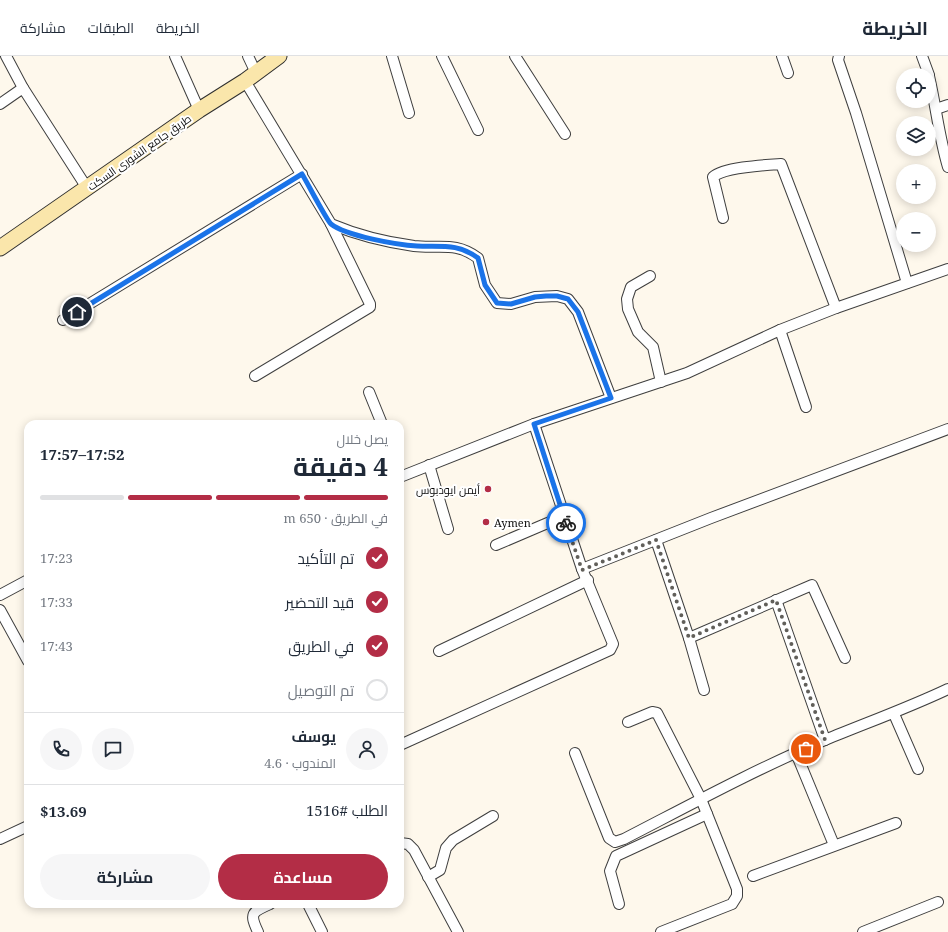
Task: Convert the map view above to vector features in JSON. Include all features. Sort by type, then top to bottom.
[{"type":"main road","name":"طريق جامع الشورى السكت","points":[[0,248],[279,56]]},
{"type":"street","points":[[6,56],[23,88],[87,188]]},
{"type":"street","points":[[175,56],[199,110]]},
{"type":"street","points":[[248,56],[250,77],[302,174],[331,224],[370,304],[370,307],[255,376]]},
{"type":"street","points":[[392,56],[409,113]]},
{"type":"street","points":[[442,56],[478,130]]},
{"type":"street","points":[[516,56],[565,134]]},
{"type":"street","points":[[782,56],[788,73]]},
{"type":"street","points":[[839,56],[838,60],[856,113],[907,283]]},
{"type":"street","points":[[922,56],[926,68]]},
{"type":"street","points":[[0,104],[23,88]]},
{"type":"street","points":[[948,105],[936,109],[941,141],[948,167]]},
{"type":"street","points":[[723,218],[713,177],[717,174],[733,170],[781,164],[836,308]]},
{"type":"street","points":[[63,320],[302,174]]},
{"type":"street","points":[[331,224],[351,233],[377,240],[415,246],[449,246],[467,249],[478,258],[485,285],[497,303],[511,304],[535,297],[550,296],[568,299],[578,312],[611,398]]},
{"type":"street","points":[[404,472],[428,466],[534,424],[661,382],[687,372],[780,330],[836,308],[948,269]]},
{"type":"street","points":[[650,276],[632,286],[627,299],[628,309],[638,332],[651,344],[656,354],[661,382]]},
{"type":"street","points":[[780,330],[806,407]]},
{"type":"street","points":[[368,392],[380,420]]},
{"type":"street","points":[[404,743],[610,650],[613,644],[588,580],[582,570],[534,424]]},
{"type":"street","points":[[582,570],[656,540],[948,429]]},
{"type":"street","points":[[428,466],[448,529]]},
{"type":"street","points":[[496,544],[564,516]]},
{"type":"street","points":[[656,540],[689,638],[704,690]]},
{"type":"street","points":[[439,651],[588,580]]},
{"type":"street","points":[[0,595],[24,582]]},
{"type":"street","points":[[689,638],[812,585],[845,658]]},
{"type":"street","points":[[776,600],[825,740]]},
{"type":"street","points":[[0,610],[24,654]]},
{"type":"street","points":[[575,753],[608,838],[615,842],[624,839],[701,799],[796,753],[825,740],[894,714],[948,689]]},
{"type":"street","points":[[628,722],[652,712],[657,713],[701,799],[737,889],[737,896],[732,904],[661,932]]},
{"type":"street","points":[[894,714],[918,769]]},
{"type":"street","points":[[796,753],[834,845]]},
{"type":"street","points":[[619,904],[610,872],[616,856],[707,814]]},
{"type":"street","points":[[428,877],[440,870],[446,848],[453,840],[493,816]]},
{"type":"street","points":[[753,876],[896,823]]},
{"type":"street","points":[[0,839],[24,828]]},
{"type":"street","points":[[404,844],[408,844],[458,932]]},
{"type":"street","points":[[863,932],[938,902]]},
{"type":"street","points":[[258,932],[252,920],[252,915],[256,910],[261,908]]},
{"type":"street","points":[[310,908],[322,932]]},
{"type":"way so far","points":[[566,523],[582,570],[656,540],[689,638],[776,600],[825,740],[806,749]]},
{"type":"place","name":"أيمن ايودبوس","points":[[488,489]]},
{"type":"place","name":"Aymen","points":[[486,522]]},
{"type":"route","points":[[77,312],[302,174],[331,224],[351,233],[377,240],[415,246],[449,246],[467,249],[478,258],[483,272],[485,285],[497,303],[511,304],[535,297],[557,296],[568,299],[578,312],[611,398],[534,424],[566,523]]}]
